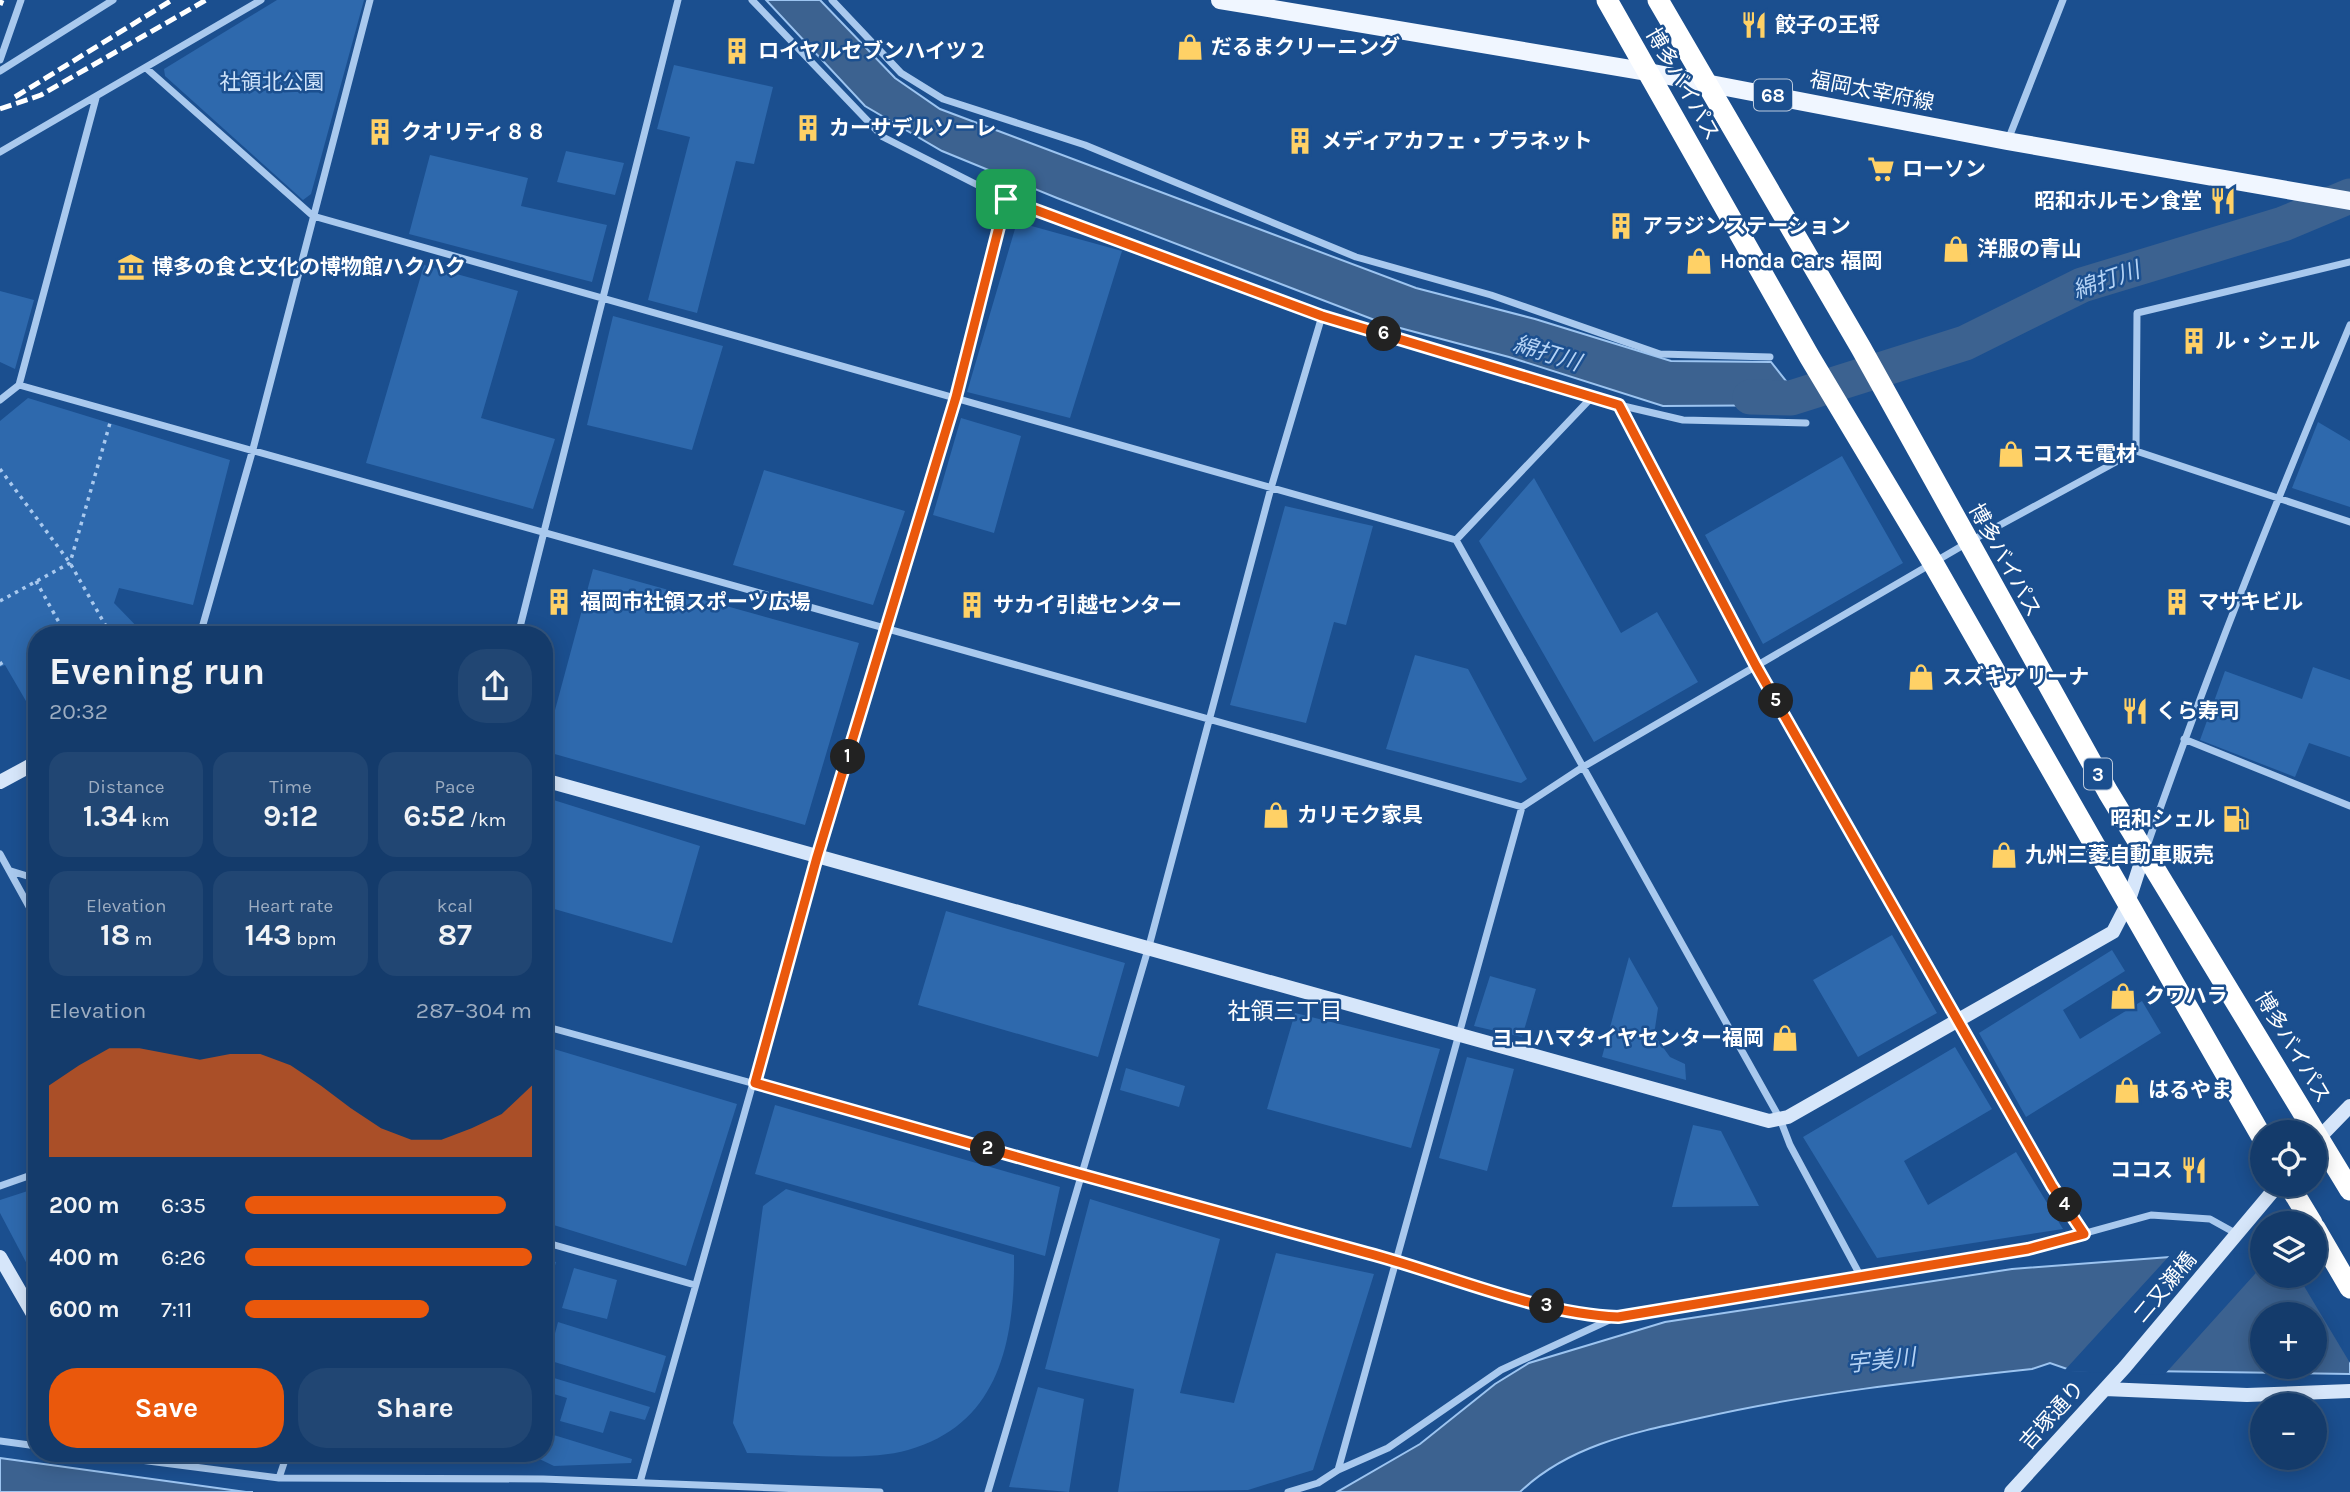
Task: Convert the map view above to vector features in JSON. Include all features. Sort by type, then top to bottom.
[{"type":"highway","name":"博多バイパス","points":[[1607,0],[1809,356],[1933,563],[2252,1120]]},
{"type":"highway","name":"博多バイパス","points":[[1658,0],[1861,348],[1967,543],[2108,792],[2146,850],[2305,1120]]},
{"type":"highway","name":"3","points":[[2327,1155],[2350,1190]]},
{"type":"highway","points":[[2327,1249],[2350,1288]]},
{"type":"main road","name":"福岡太宰府線","points":[[1220,0],[1648,72],[2007,141],[2350,201]]},
{"type":"street","points":[[0,60],[21,0]]},
{"type":"street","points":[[0,71],[113,0]]},
{"type":"street","points":[[0,152],[261,0]]},
{"type":"street","points":[[203,626],[253,449],[370,0]]},
{"type":"street","points":[[520,626],[546,534],[678,0]]},
{"type":"street","points":[[752,0],[883,136],[1006,199],[1322,316],[1619,405],[1683,420],[1806,423]]},
{"type":"street","points":[[832,0],[901,73],[943,99],[1085,145],[1356,257],[1491,295],[1661,354],[1770,357]]},
{"type":"street","points":[[2007,141],[2063,0]]},
{"type":"street","points":[[146,68],[313,216],[1456,540],[1780,1119],[1790,1145],[1861,1277]]},
{"type":"street","points":[[0,400],[19,385],[96,98]]},
{"type":"street","points":[[640,1482],[817,857],[956,397],[1006,199]]},
{"type":"street","points":[[2136,452],[2137,313],[2350,262]]},
{"type":"street","points":[[988,1492],[1149,946],[1271,488],[1322,316]]},
{"type":"street","points":[[553,783],[1149,946],[1769,1121],[1788,1117],[2113,932],[2128,903],[2184,739],[2350,325]]},
{"type":"street","points":[[19,385],[1210,717],[1522,807]]},
{"type":"street","points":[[1456,540],[1592,397]]},
{"type":"street","points":[[1619,405],[1756,666],[2052,1186],[2084,1234]]},
{"type":"street","points":[[1338,1470],[1522,807],[1583,766],[1967,543],[2136,452],[2350,522]]},
{"type":"street","points":[[2184,739],[2350,806]]},
{"type":"street","points":[[0,782],[28,767]]},
{"type":"street","points":[[0,854],[28,904]]},
{"type":"street","points":[[10,871],[28,876]]},
{"type":"street","points":[[553,1028],[1081,1176],[1395,1260],[1580,1315],[1618,1317],[2028,1249],[2151,1214],[2210,1219],[2237,1234],[2268,1197]]},
{"type":"street","points":[[2327,1130],[2350,1106]]},
{"type":"street","points":[[0,1186],[28,1177]]},
{"type":"street","name":"二又瀬橋","points":[[2125,1367],[2237,1234]]},
{"type":"street","points":[[553,1245],[695,1285]]},
{"type":"street","points":[[0,1257],[28,1305]]},
{"type":"street","points":[[1287,1492],[1318,1483],[1338,1470],[1388,1448],[1501,1370],[1618,1317]]},
{"type":"street","name":"吉塚通り","points":[[2011,1492],[2125,1367]]},
{"type":"street","points":[[2105,1389],[2247,1395],[2350,1391]]},
{"type":"street","points":[[0,1441],[28,1445]]},
{"type":"street","points":[[160,1462],[279,1478],[640,1482],[880,1492]]},
{"type":"street","points":[[279,1478],[284,1462]]},
{"type":"path","points":[[0,601],[70,563],[110,423]]},
{"type":"path","points":[[0,469],[70,563],[106,626]]},
{"type":"path","points":[[36,581],[61,626]]},
{"type":"green space","name":"社領北公園","points":[[277,0],[364,0],[311,194],[303,200],[165,76],[164,69]]},
{"type":"green space","points":[[674,65],[773,87],[754,164],[736,161],[697,313],[648,300],[690,137],[657,129]]},
{"type":"green space","points":[[566,151],[624,163],[615,195],[557,182]]},
{"type":"green space","points":[[430,155],[528,178],[521,206],[607,225],[592,282],[409,234]]},
{"type":"green space","points":[[1017,222],[1122,251],[1070,418],[967,392]]},
{"type":"green space","points":[[424,265],[518,291],[481,418],[555,439],[533,509],[366,463]]},
{"type":"green space","points":[[0,291],[34,300],[15,369],[0,362]]},
{"type":"green space","points":[[613,316],[723,346],[692,450],[587,425]]},
{"type":"green space","points":[[28,398],[230,460],[193,605],[119,588],[114,603],[136,626],[28,626],[28,705],[5,665],[0,667],[0,421]]},
{"type":"green space","points":[[961,418],[1021,436],[994,533],[933,515]]},
{"type":"green space","points":[[2318,422],[2350,441],[2350,507],[2292,488]]},
{"type":"green space","points":[[1842,456],[1903,563],[1763,644],[1705,535]]},
{"type":"green space","points":[[764,470],[905,511],[873,605],[733,565]]},
{"type":"green space","points":[[1534,478],[1621,633],[1657,612],[1698,682],[1594,742],[1479,541]]},
{"type":"green space","points":[[1285,506],[1373,526],[1346,625],[1334,622],[1306,723],[1230,705]]},
{"type":"green space","points":[[593,569],[859,643],[805,825],[553,754],[553,718]]},
{"type":"green space","points":[[1415,655],[1468,669],[1527,779],[1521,783],[1386,749]]},
{"type":"green space","points":[[2313,667],[2350,680],[2350,757],[2309,743],[2295,777],[2200,740],[2225,671],[2302,699]]},
{"type":"green space","points":[[553,800],[700,846],[672,943],[553,909]]},
{"type":"green space","points":[[946,911],[1125,963],[1098,1057],[918,1005]]},
{"type":"green space","points":[[1892,935],[1937,1013],[1858,1057],[1813,980]]},
{"type":"green space","points":[[2112,950],[2125,971],[2063,1010],[2080,1039],[2142,1001],[2161,1033],[2026,1117],[1979,1033]]},
{"type":"green space","points":[[1629,957],[1658,1008],[1654,1035],[1670,1057],[1685,1064],[1686,1080],[1602,1057]]},
{"type":"green space","points":[[1490,976],[1536,989],[1522,1037],[1474,1026]]},
{"type":"green space","points":[[1295,1013],[1440,1049],[1411,1148],[1267,1109]]},
{"type":"green space","points":[[1955,1047],[1992,1109],[1904,1161],[1928,1205],[2016,1152],[2063,1229],[1877,1258],[1803,1137]]},
{"type":"green space","points":[[553,1049],[737,1104],[686,1266],[553,1225]]},
{"type":"green space","points":[[1467,1057],[1514,1069],[1487,1171],[1439,1158]]},
{"type":"green space","points":[[1126,1068],[1185,1086],[1179,1107],[1120,1090]]},
{"type":"green space","points":[[775,1105],[1060,1187],[1045,1256],[755,1174]]},
{"type":"green space","points":[[1693,1125],[1721,1131],[1759,1206],[1672,1207]]},
{"type":"green space","points":[[786,1189],[1014,1255],[1011,1317],[996,1374],[983,1399],[964,1420],[939,1438],[908,1450],[872,1456],[747,1453],[733,1423],[763,1206]]},
{"type":"green space","points":[[28,1191],[28,1266],[0,1213],[0,1200]]},
{"type":"green space","points":[[1090,1199],[1220,1239],[1180,1393],[1234,1403],[1276,1253],[1374,1274],[1313,1470],[1248,1490],[1118,1492],[1134,1389],[1045,1369]]},
{"type":"green space","points":[[574,1268],[617,1280],[607,1319],[562,1308]]},
{"type":"green space","points":[[558,1322],[666,1356],[655,1393],[553,1362],[553,1341]]},
{"type":"green space","points":[[553,1378],[650,1407],[645,1420],[610,1411],[603,1433],[560,1421],[567,1398],[553,1394]]},
{"type":"green space","points":[[1038,1387],[1084,1399],[1069,1492],[1009,1487]]},
{"type":"green space","points":[[553,1435],[632,1459],[631,1463],[554,1466],[546,1462],[553,1462]]},
{"type":"green space","points":[[474,1462],[496,1462],[495,1464]]},
{"type":"water","points":[[766,0],[820,0],[895,78],[940,109],[1416,288],[1535,319],[1671,361],[1771,362],[1805,405],[1663,406],[1509,357],[1385,324],[1057,198],[942,151],[865,106]]},
{"type":"water","name":"宇美川","points":[[2350,1256],[2350,1374],[2327,1374],[2327,1302],[2250,1302],[2250,1373],[2070,1370],[2050,1363],[2032,1369],[1783,1401],[1652,1429],[1582,1452],[1539,1476],[1520,1492],[1337,1492],[1420,1444],[1495,1384],[1529,1363],[1665,1322],[2012,1269],[2170,1257],[2250,1257],[2250,1288],[2327,1288],[2327,1269]]},
{"type":"water","points":[[0,1458],[246,1492],[0,1492]]},
{"type":"pier","points":[[2250,1253],[2250,1279],[2164,1375],[2064,1371],[2171,1254]]},
{"type":"pier","points":[[2327,1253],[2350,1253],[2350,1363],[2327,1325],[2327,1302],[2314,1302],[2305,1288],[2327,1288]]},
{"type":"waterway","name":"綿打川","points":[[1750,397],[1791,398],[1965,343],[2082,285],[2283,224],[2350,196]]},
{"type":"railway","points":[[0,5],[2,0]]},
{"type":"railway","points":[[15,97],[172,0]]},
{"type":"railway","points":[[0,109],[41,95],[206,0]]},
{"type":"place","name":"餃子の王将","points":[[1754,25]]},
{"type":"place","name":"だるまクリーニング","points":[[1190,47]]},
{"type":"place","name":"ロイヤルセブンハイツ２","points":[[737,51]]},
{"type":"place","name":"カーサデルソーレ","points":[[808,128]]},
{"type":"place","name":"クオリティ８８","points":[[380,132]]},
{"type":"place","name":"メディアカフェ・プラネット","points":[[1300,141]]},
{"type":"place","name":"ローソン","points":[[1881,169]]},
{"type":"place","name":"昭和ホルモン食堂","points":[[2223,201]]},
{"type":"place","name":"アラジンステーション","points":[[1621,226]]},
{"type":"place","name":"洋服の青山","points":[[1956,249]]},
{"type":"place","name":"Honda Cars 福岡","points":[[1699,261]]},
{"type":"place","name":"博多の食と文化の博物館ハクハク","points":[[131,267]]},
{"type":"place","name":"ル・シェル","points":[[2194,341]]},
{"type":"place","name":"コスモ電材","points":[[2011,454]]},
{"type":"place","name":"福岡市社領スポーツ広場","points":[[559,602]]},
{"type":"place","name":"マサキビル","points":[[2177,602]]},
{"type":"place","name":"サカイ引越センター","points":[[972,605]]},
{"type":"place","name":"スズキアリーナ","points":[[1921,677]]},
{"type":"place","name":"くら寿司","points":[[2135,711]]},
{"type":"place","name":"カリモク家具","points":[[1276,815]]},
{"type":"place","name":"昭和シェル","points":[[2236,819]]},
{"type":"place","name":"九州三菱自動車販売","points":[[2004,855]]},
{"type":"place","name":"クワハラ","points":[[2123,996]]},
{"type":"place","name":"ヨコハマタイヤセンター福岡","points":[[1785,1038]]},
{"type":"place","name":"はるやま","points":[[2127,1090]]},
{"type":"place","name":"ココス","points":[[2194,1170]]},
{"type":"district","name":"社領三丁目","points":[[1285,1011]]},
{"type":"route","points":[[1006,199],[1322,316],[1619,405],[1756,666],[2052,1186],[2084,1234],[2028,1249],[1618,1317],[1580,1315],[1395,1260],[1081,1176],[755,1083],[817,857],[956,397],[1006,199]]}]
